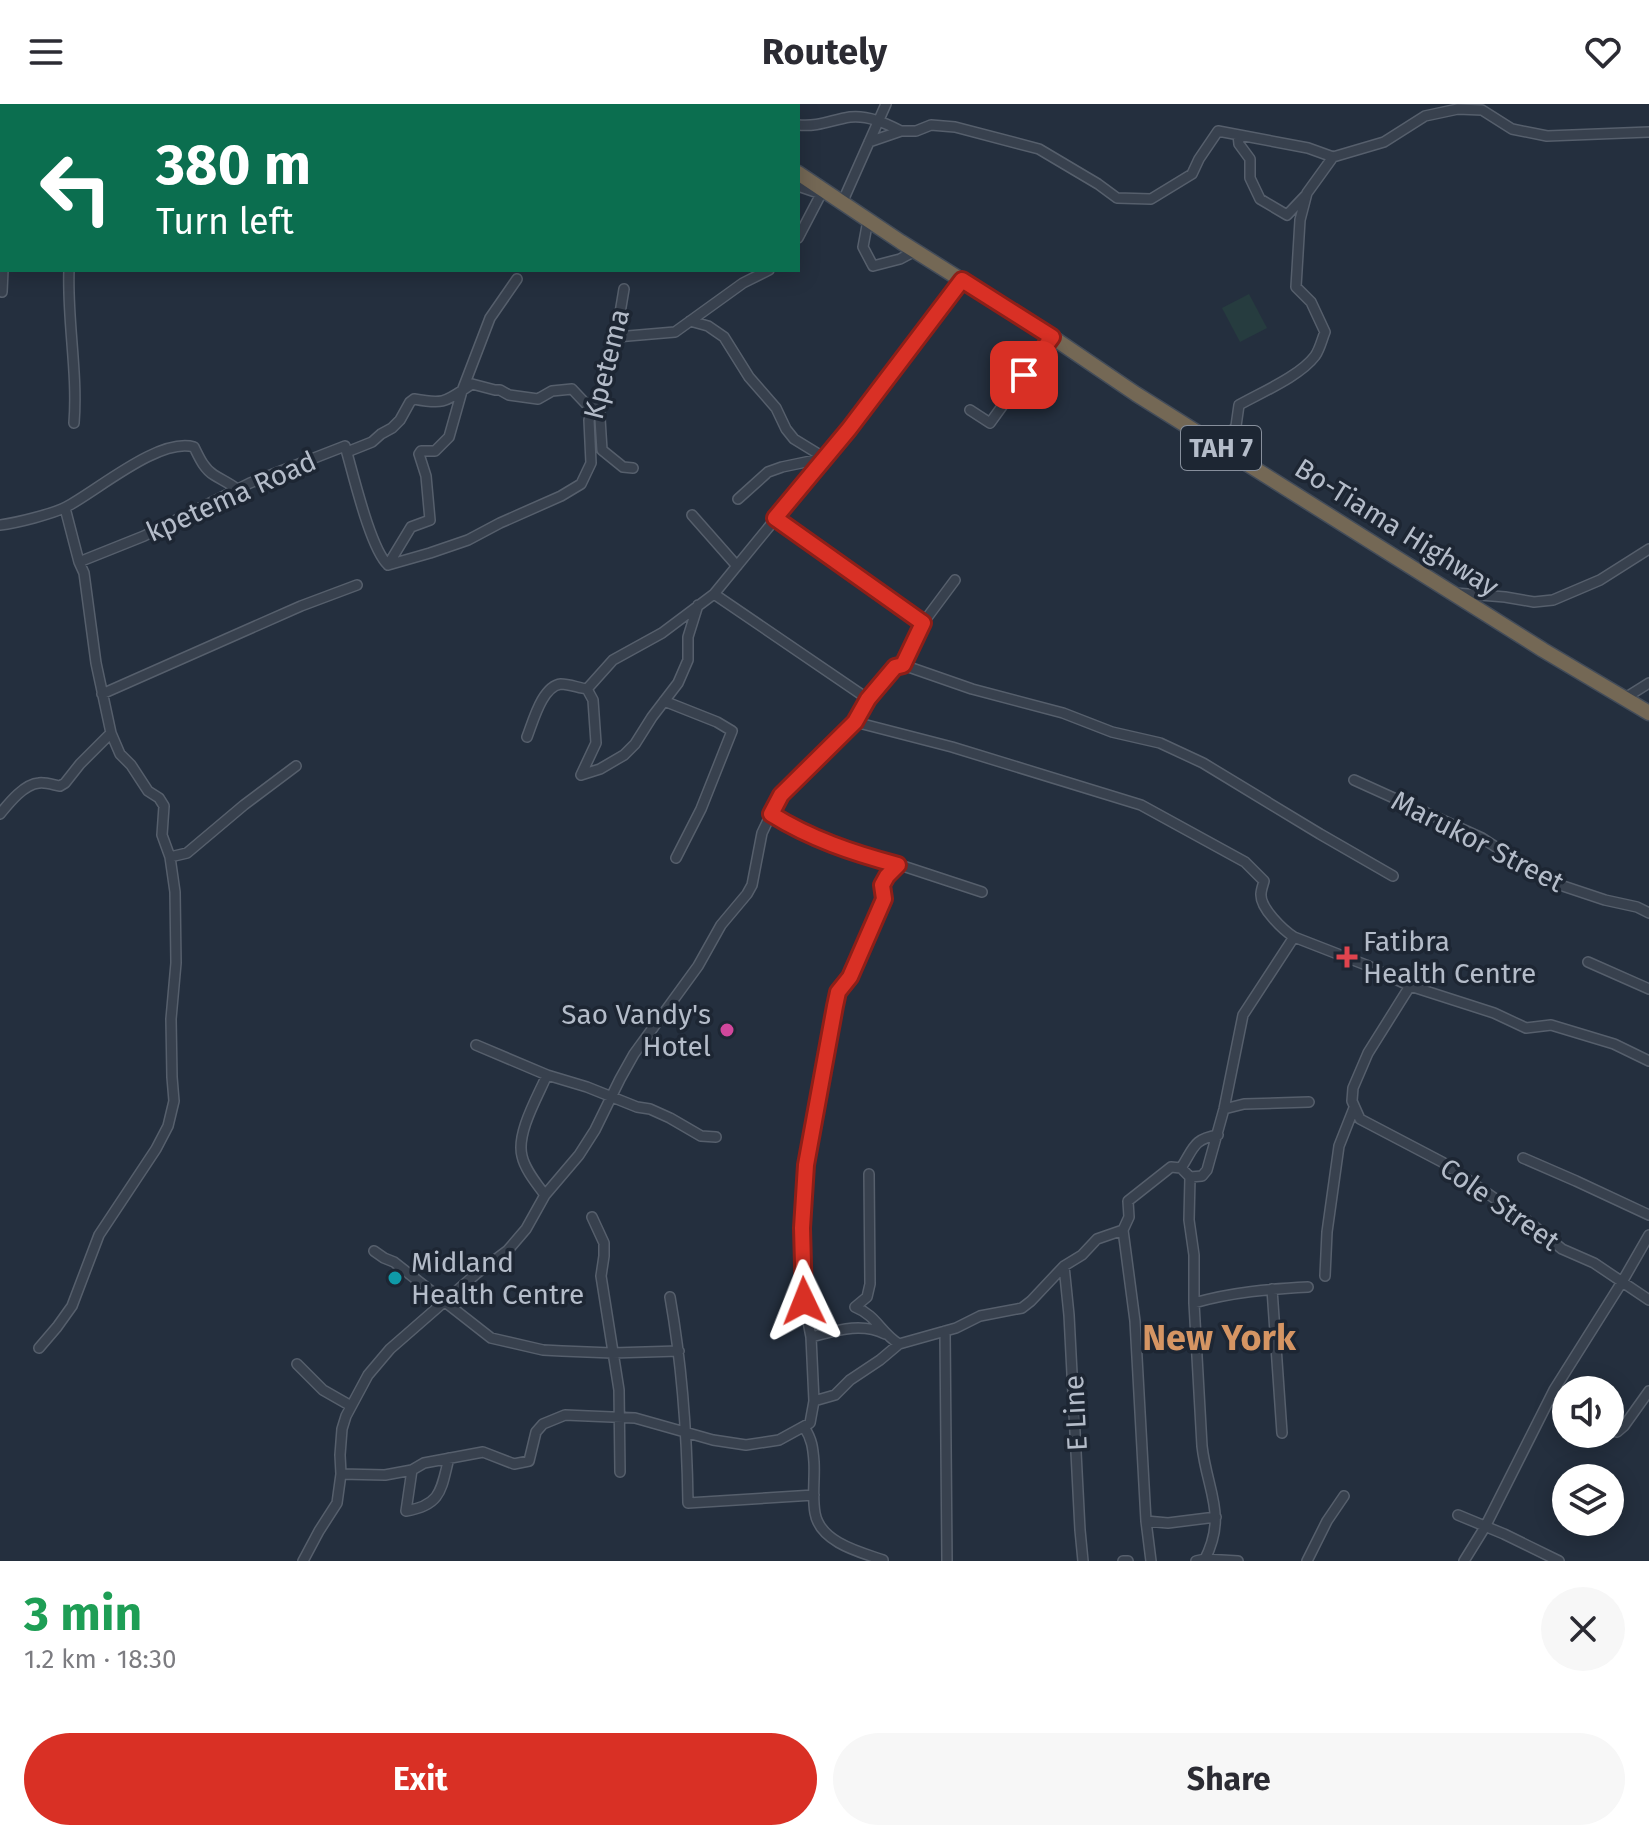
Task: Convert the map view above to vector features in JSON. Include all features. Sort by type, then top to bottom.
[{"type":"highway","name":"Bo-Tiama Highway","points":[[800,175],[823,193],[1221,448],[1649,713]]},
{"type":"street","points":[[842,203],[886,104]]},
{"type":"street","points":[[869,142],[931,125],[955,127],[1039,149],[1117,198],[1151,199],[1192,174],[1218,131],[1308,148],[1333,157],[1384,142],[1425,116],[1482,107],[1512,129],[1547,136],[1649,132]]},
{"type":"street","points":[[800,125],[811,127],[852,117],[879,120],[901,131]]},
{"type":"street","points":[[1238,135],[1239,144],[1250,159],[1250,178],[1260,199],[1287,215],[1333,157]]},
{"type":"street","points":[[800,187],[823,193],[800,234]]},
{"type":"street","points":[[1221,448],[1236,426],[1239,405],[1292,377],[1316,355],[1325,332],[1311,302],[1296,287],[1300,220],[1307,193]]},
{"type":"street","points":[[868,220],[863,247],[873,266],[900,259],[915,251]]},
{"type":"street","points":[[2,292],[3,272]]},
{"type":"street","points":[[69,272],[74,423]]},
{"type":"street","points":[[616,337],[675,332],[743,283],[765,272]]},
{"type":"street","points":[[388,565],[411,527],[430,520],[426,476],[419,454],[421,451],[435,451],[449,437],[462,391],[490,318],[517,279]]},
{"type":"street","points":[[587,689],[613,660],[662,633],[714,594],[825,458],[962,280]]},
{"type":"street","name":"Kpetema","points":[[388,565],[468,540],[581,484],[591,463],[589,420],[599,400],[616,337],[624,289]]},
{"type":"street","points":[[690,321],[708,326],[724,337],[749,377],[776,408],[794,439],[825,458]]},
{"type":"street","points":[[970,410],[990,423],[1052,337]]},
{"type":"street","points":[[347,452],[372,442],[392,428],[414,399],[437,403],[472,384],[509,395],[538,399],[552,391],[572,389],[592,414]]},
{"type":"street","points":[[599,400],[602,450],[623,467],[633,468]]},
{"type":"street","points":[[0,525],[65,508],[152,454],[185,445],[194,447],[213,475],[224,478],[237,489]]},
{"type":"street","name":"kpetema Road","points":[[79,562],[144,536],[237,489],[345,446],[370,530],[388,565]]},
{"type":"street","points":[[738,499],[768,472],[825,458]]},
{"type":"street","points":[[39,1348],[72,1306],[99,1235],[156,1149],[168,1126],[174,1101],[171,1019],[176,963],[175,892],[170,857],[162,835],[164,806],[159,798],[148,791],[120,754],[111,733],[84,573],[65,508]]},
{"type":"street","points":[[692,515],[737,566]]},
{"type":"street","points":[[775,518],[923,623]]},
{"type":"street","points":[[1452,593],[1534,602],[1553,600],[1600,580],[1649,549]]},
{"type":"street","points":[[903,665],[923,623],[955,580]]},
{"type":"street","points":[[102,694],[301,606],[357,585]]},
{"type":"street","points":[[714,594],[868,699]]},
{"type":"street","points":[[587,689],[593,700],[596,743],[581,775],[600,769],[624,755],[678,683],[688,660],[688,637],[698,605]]},
{"type":"street","points":[[303,1561],[337,1503],[342,1429],[364,1382],[378,1362],[476,1274],[508,1250],[526,1229],[545,1195],[579,1155],[595,1130],[634,1054],[698,966],[721,925],[752,885],[762,833],[781,795],[855,722],[868,699],[895,667],[903,665],[972,689],[1063,713],[1112,732],[1160,743],[1203,763],[1393,876]]},
{"type":"street","points":[[1625,698],[1649,683]]},
{"type":"street","points":[[527,737],[549,689],[560,684],[587,689]]},
{"type":"street","points":[[664,701],[732,731],[701,809],[676,858]]},
{"type":"street","points":[[855,722],[952,747],[1141,805],[1245,862],[1264,881],[1263,902],[1281,929],[1294,937],[1410,986],[1494,1013],[1526,1028],[1551,1025],[1614,1044],[1649,1061]]},
{"type":"street","points":[[0,814],[30,786],[38,783],[60,786],[65,783],[111,733]]},
{"type":"street","points":[[170,857],[187,853],[296,766]]},
{"type":"street","name":"Marukor Street","points":[[1354,780],[1482,838],[1548,881],[1649,913]]},
{"type":"street","points":[[771,814],[844,850],[982,892]]},
{"type":"street","points":[[341,1474],[385,1475],[412,1470],[424,1463],[483,1452],[514,1464],[529,1461],[536,1432],[543,1424],[565,1415],[635,1418],[729,1444],[746,1445],[779,1440],[810,1423],[814,1401],[811,1337],[804,1301],[802,1240],[806,1165],[838,992],[850,977],[884,899],[882,885],[898,865]]},
{"type":"street","points":[[1190,1177],[1202,1176],[1207,1170],[1218,1135],[1243,1015],[1294,937]]},
{"type":"street","points":[[1588,962],[1649,989]]},
{"type":"street","points":[[1325,1276],[1327,1232],[1339,1146],[1354,1108],[1352,1094],[1365,1059],[1410,986]]},
{"type":"street","points":[[476,1045],[547,1075],[670,1118],[701,1136],[716,1137]]},
{"type":"street","points":[[545,1195],[522,1157],[521,1144],[527,1120],[547,1075]]},
{"type":"street","points":[[1224,1109],[1244,1104],[1309,1102]]},
{"type":"street","name":"Cole Street","points":[[1354,1108],[1360,1119],[1442,1162],[1529,1222],[1562,1249],[1594,1263],[1649,1300]]},
{"type":"street","points":[[1181,1168],[1197,1142],[1218,1135]]},
{"type":"street","points":[[1523,1158],[1649,1215]]},
{"type":"street","points":[[1151,1561],[1135,1321],[1123,1230],[1129,1217],[1128,1201],[1171,1167],[1181,1168],[1190,1177],[1189,1220],[1194,1255],[1202,1446],[1216,1517],[1214,1537],[1202,1560],[1238,1561]]},
{"type":"street","points":[[869,1174],[870,1284],[867,1297],[855,1307],[869,1313],[886,1334]]},
{"type":"street","points":[[592,1217],[604,1243],[601,1276],[619,1390],[620,1472]]},
{"type":"street","points":[[814,1401],[835,1395],[899,1344],[945,1331],[980,1316],[1022,1308],[1064,1266],[1082,1255],[1097,1239],[1123,1230]]},
{"type":"street","points":[[1464,1561],[1485,1527],[1554,1390],[1649,1235]]},
{"type":"street","points":[[374,1251],[394,1262],[491,1338],[543,1350],[612,1353],[679,1351]]},
{"type":"street","name":"E Line","points":[[1064,1266],[1083,1561]]},
{"type":"street","points":[[1194,1303],[1272,1289],[1308,1287]]},
{"type":"street","points":[[1272,1289],[1282,1433]]},
{"type":"street","points":[[670,1297],[687,1432],[688,1503],[814,1495]]},
{"type":"street","points":[[811,1337],[865,1327],[886,1334],[899,1344]]},
{"type":"street","points":[[945,1331],[947,1561]]},
{"type":"street","points":[[297,1364],[323,1390],[351,1406]]},
{"type":"street","points":[[1624,1425],[1649,1391]]},
{"type":"street","points":[[804,1427],[812,1442],[815,1516],[824,1531],[847,1547],[883,1560]]},
{"type":"street","points":[[412,1470],[406,1511],[424,1506],[441,1492],[449,1458]]},
{"type":"street","points":[[1307,1561],[1327,1521],[1344,1496]]},
{"type":"street","points":[[1458,1515],[1559,1561]]},
{"type":"street","points":[[1146,1521],[1168,1523],[1216,1517]]},
{"type":"green space","points":[[1249,294],[1267,328],[1240,342],[1222,308]]},
{"type":"place","name":"Fatibra Health Centre","points":[[1347,957]]},
{"type":"place","name":"Sao Vandy's Hotel","points":[[727,1030]]},
{"type":"place","name":"Midland Health Centre","points":[[395,1278]]},
{"type":"district","name":"New York","points":[[1219,1337]]},
{"type":"route","points":[[804,1301],[802,1228],[806,1165],[838,992],[850,977],[884,899],[882,885],[898,865],[844,850],[771,814],[781,795],[855,722],[868,699],[895,667],[903,665],[923,623],[775,518],[849,429],[962,280],[1052,337],[1024,375]]}]
